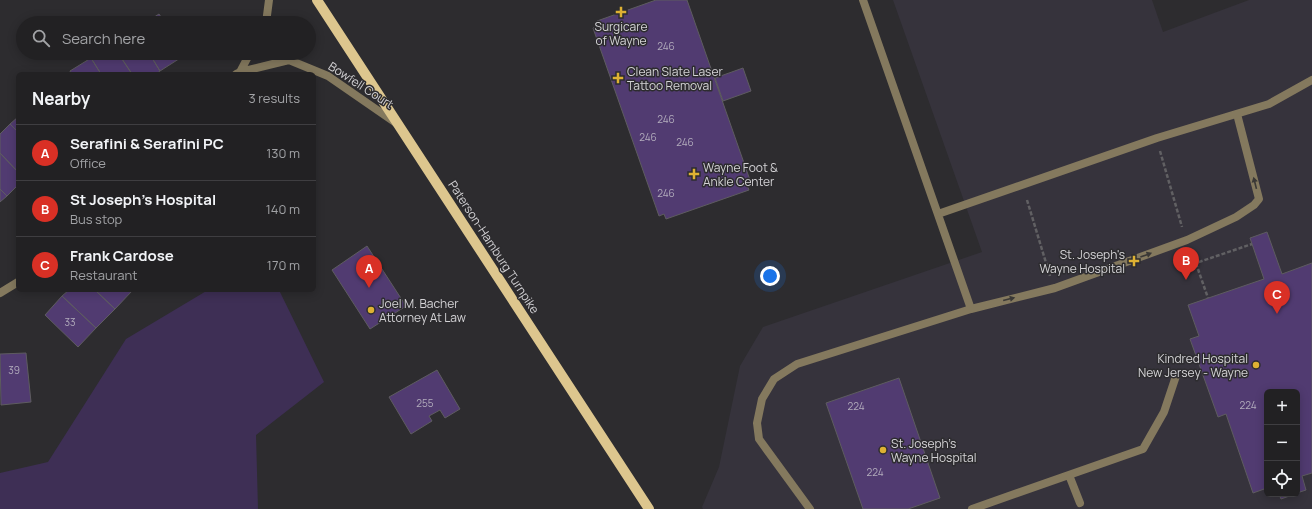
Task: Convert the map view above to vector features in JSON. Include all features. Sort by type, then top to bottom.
[{"type":"main road","name":"Paterson-Hamburg Turnpike","points":[[317,0],[649,509]]},
{"type":"street","points":[[267,16],[269,0]]},
{"type":"street","points":[[863,0],[971,309]]},
{"type":"street","name":"Bowfell Court","points":[[239,72],[246,60]]},
{"type":"street","name":"Bowfell Court","points":[[242,72],[289,60],[328,76],[398,124]]},
{"type":"street","points":[[938,214],[1157,138],[1269,104],[1312,80]]},
{"type":"street","points":[[810,509],[759,439],[757,423],[762,399],[774,380],[797,364],[971,309],[1055,288],[1200,236],[1236,217],[1254,205],[1259,199],[1237,114]]},
{"type":"street","points":[[0,293],[16,283]]},
{"type":"street","points":[[972,509],[1144,448],[1164,412],[1176,376]]},
{"type":"street","points":[[1069,475],[1080,503]]},
{"type":"path","points":[[1160,151],[1184,231]]},
{"type":"path","points":[[1027,200],[1051,278]]},
{"type":"path","points":[[1174,261],[1196,263],[1252,244]]},
{"type":"path","points":[[1192,250],[1208,298]]},
{"type":"shaded area","name":"St. Joseph's Wayne Hospital","points":[[893,0],[1152,0],[1163,32],[1249,0],[1312,0],[1312,509],[703,509],[702,507],[719,467],[740,366],[763,327],[982,252]]},
{"type":"shaded area","points":[[205,292],[280,292],[324,382],[256,435],[258,509],[0,509],[0,473],[48,462],[126,339]]},
{"type":"building","points":[[656,0],[687,0],[751,183],[747,185],[749,190],[666,219],[664,214],[659,216],[593,28],[598,26],[597,21]]},
{"type":"building","points":[[88,60],[92,60],[100,72],[70,72]]},
{"type":"building","points":[[92,60],[123,60],[131,72],[100,72]]},
{"type":"building","points":[[123,60],[153,60],[160,71],[159,72],[131,72]]},
{"type":"building","points":[[153,60],[177,60],[160,71]]},
{"type":"building","points":[[743,68],[751,91],[723,101],[715,78]]},
{"type":"building","points":[[16,119],[16,130],[10,124]]},
{"type":"building","points":[[10,124],[16,130],[16,170],[0,153],[0,134]]},
{"type":"building","points":[[0,153],[16,170],[16,187],[7,196],[0,189]]},
{"type":"building","points":[[0,189],[7,196],[0,202]]},
{"type":"building","name":"Kindred Hospital New Jersey - Wayne","points":[[1267,232],[1282,274],[1312,263],[1312,473],[1302,476],[1306,490],[1300,492],[1300,389],[1264,389],[1264,489],[1253,493],[1226,414],[1218,417],[1190,339],[1199,336],[1188,305],[1264,279],[1250,238]]},
{"type":"building","points":[[367,246],[406,306],[370,329],[332,270]]},
{"type":"building","points":[[67,292],[97,292],[115,309],[96,328],[62,296]]},
{"type":"building","points":[[97,292],[131,292],[115,309]]},
{"type":"building","points":[[62,296],[96,328],[78,347],[45,315]]},
{"type":"building","points":[[26,353],[31,402],[1,405],[0,354]]},
{"type":"building","points":[[437,370],[460,409],[445,418],[440,410],[429,416],[432,421],[411,434],[389,397]]},
{"type":"building","name":"St. Joseph’s Wayne Hospital","points":[[899,378],[940,498],[908,509],[863,509],[826,403]]},
{"type":"place","name":"Surgicare of Wayne","points":[[621,12]]},
{"type":"place","name":"Clean Slate Laser Tattoo Removal","points":[[618,78]]},
{"type":"place","name":"Wayne Foot & Ankle Center","points":[[694,174]]},
{"type":"place","name":"St. Joseph's Wayne Hospital","points":[[1134,261]]},
{"type":"place","name":"St Joseph's Hospital","points":[[1186,280]]},
{"type":"place","name":"Serafini & Serafini PC","points":[[369,288]]},
{"type":"place","name":"Joel M. Bacher Attorney At Law","points":[[371,310]]},
{"type":"place","name":"Frank Cardose","points":[[1277,314]]},
{"type":"place","name":"Kindred Hospital New Jersey - Wayne","points":[[1256,365]]},
{"type":"place","name":"St. Joseph’s Wayne Hospital","points":[[883,450]]}]
